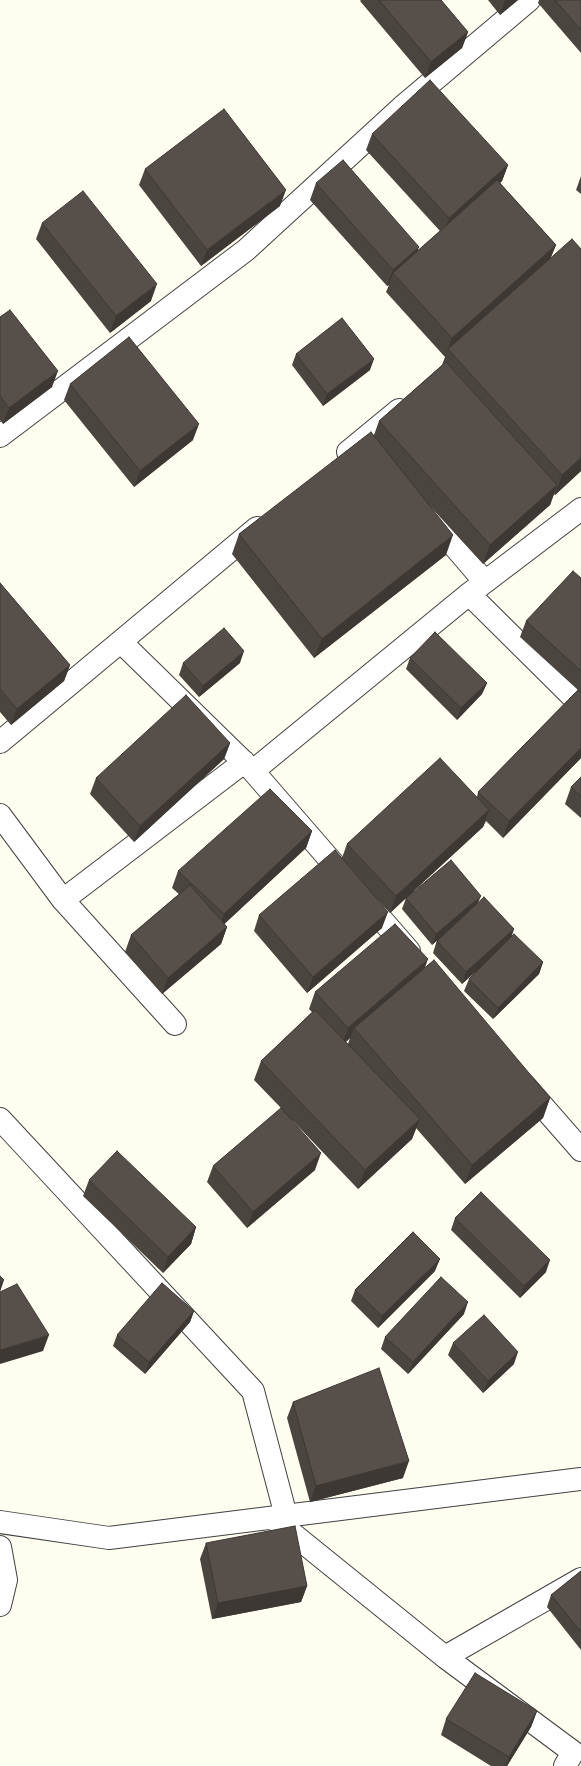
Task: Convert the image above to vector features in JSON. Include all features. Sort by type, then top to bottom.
[{"type":"street","points":[[0,436],[246,250],[401,108],[529,0]]},
{"type":"street","points":[[332,466],[369,448],[405,405]]},
{"type":"street","points":[[418,504],[477,588],[581,705]]},
{"type":"street","points":[[63,900],[248,767],[477,588],[581,510]]},
{"type":"street","points":[[0,742],[272,516]]},
{"type":"street","points":[[121,642],[248,767],[424,969]]},
{"type":"street","points":[[0,816],[63,900],[175,1024]]},
{"type":"street","points":[[512,1071],[581,1150]]},
{"type":"street","points":[[0,1118],[253,1391],[279,1517],[445,1657],[573,1754]]},
{"type":"street","points":[[0,1522],[109,1538],[581,1479]]},
{"type":"street","points":[[0,1547],[6,1580],[0,1605]]},
{"type":"street","points":[[445,1657],[581,1579]]},
{"type":"building","points":[[379,0],[441,0],[468,32],[431,62]]},
{"type":"building","points":[[555,0],[581,0],[581,30]]},
{"type":"building","points":[[430,80],[508,165],[449,218],[372,134]]},
{"type":"building","points":[[224,109],[286,190],[207,250],[145,169]]},
{"type":"building","points":[[343,160],[419,247],[393,270],[316,183]]},
{"type":"building","points":[[497,180],[556,245],[452,338],[393,273]]},
{"type":"building","points":[[83,191],[157,284],[116,316],[42,223]]},
{"type":"building","points":[[572,239],[581,249],[581,458],[562,475],[448,349]]},
{"type":"building","points":[[10,310],[58,371],[9,408],[0,396],[0,317]]},
{"type":"building","points":[[342,318],[374,359],[327,394],[296,354]]},
{"type":"building","points":[[129,337],[199,424],[140,471],[70,384]]},
{"type":"building","points":[[446,362],[557,485],[490,545],[379,421]]},
{"type":"building","points":[[371,432],[453,535],[322,639],[239,534]]},
{"type":"building","points":[[573,571],[581,578],[581,671],[526,621]]},
{"type":"building","points":[[0,583],[70,665],[17,709],[0,689]]},
{"type":"building","points":[[224,628],[244,651],[203,686],[183,663]]},
{"type":"building","points":[[435,632],[487,683],[461,708],[410,658]]},
{"type":"building","points":[[578,690],[581,693],[581,748],[509,821],[478,792]]},
{"type":"building","points":[[186,695],[230,743],[140,826],[96,778]]},
{"type":"building","points":[[440,758],[489,810],[396,896],[347,844]]},
{"type":"building","points":[[581,777],[581,796],[571,787]]},
{"type":"building","points":[[270,789],[312,831],[224,914],[178,871]]},
{"type":"building","points":[[335,850],[388,912],[313,977],[259,915]]},
{"type":"building","points":[[451,860],[481,896],[436,934],[406,898]]},
{"type":"building","points":[[190,885],[227,927],[168,978],[131,935]]},
{"type":"building","points":[[484,897],[514,929],[466,972],[437,941]]},
{"type":"building","points":[[395,924],[428,959],[348,1028],[315,992]]},
{"type":"building","points":[[514,934],[543,962],[498,1008],[469,979]]},
{"type":"building","points":[[434,960],[550,1098],[472,1165],[354,1028]]},
{"type":"building","points":[[315,1010],[420,1119],[365,1170],[261,1061]]},
{"type":"building","points":[[281,1108],[321,1153],[253,1212],[213,1166]]},
{"type":"building","points":[[117,1151],[196,1227],[168,1257],[89,1180]]},
{"type":"building","points":[[481,1192],[550,1260],[524,1286],[455,1218]]},
{"type":"building","points":[[413,1232],[440,1259],[382,1316],[355,1290]]},
{"type":"building","points":[[0,1276],[4,1280],[0,1282]]},
{"type":"building","points":[[441,1277],[468,1302],[413,1362],[385,1337]]},
{"type":"building","points":[[162,1283],[194,1311],[149,1362],[117,1335]]},
{"type":"building","points":[[17,1284],[49,1335],[0,1350],[0,1292]]},
{"type":"building","points":[[484,1315],[518,1352],[488,1381],[453,1343]]},
{"type":"building","points":[[379,1368],[409,1461],[316,1486],[293,1402]]},
{"type":"building","points":[[295,1526],[307,1586],[218,1603],[206,1543]]},
{"type":"building","points":[[581,1571],[581,1632],[551,1595]]},
{"type":"building","points":[[475,1673],[537,1711],[509,1757],[446,1719]]}]
